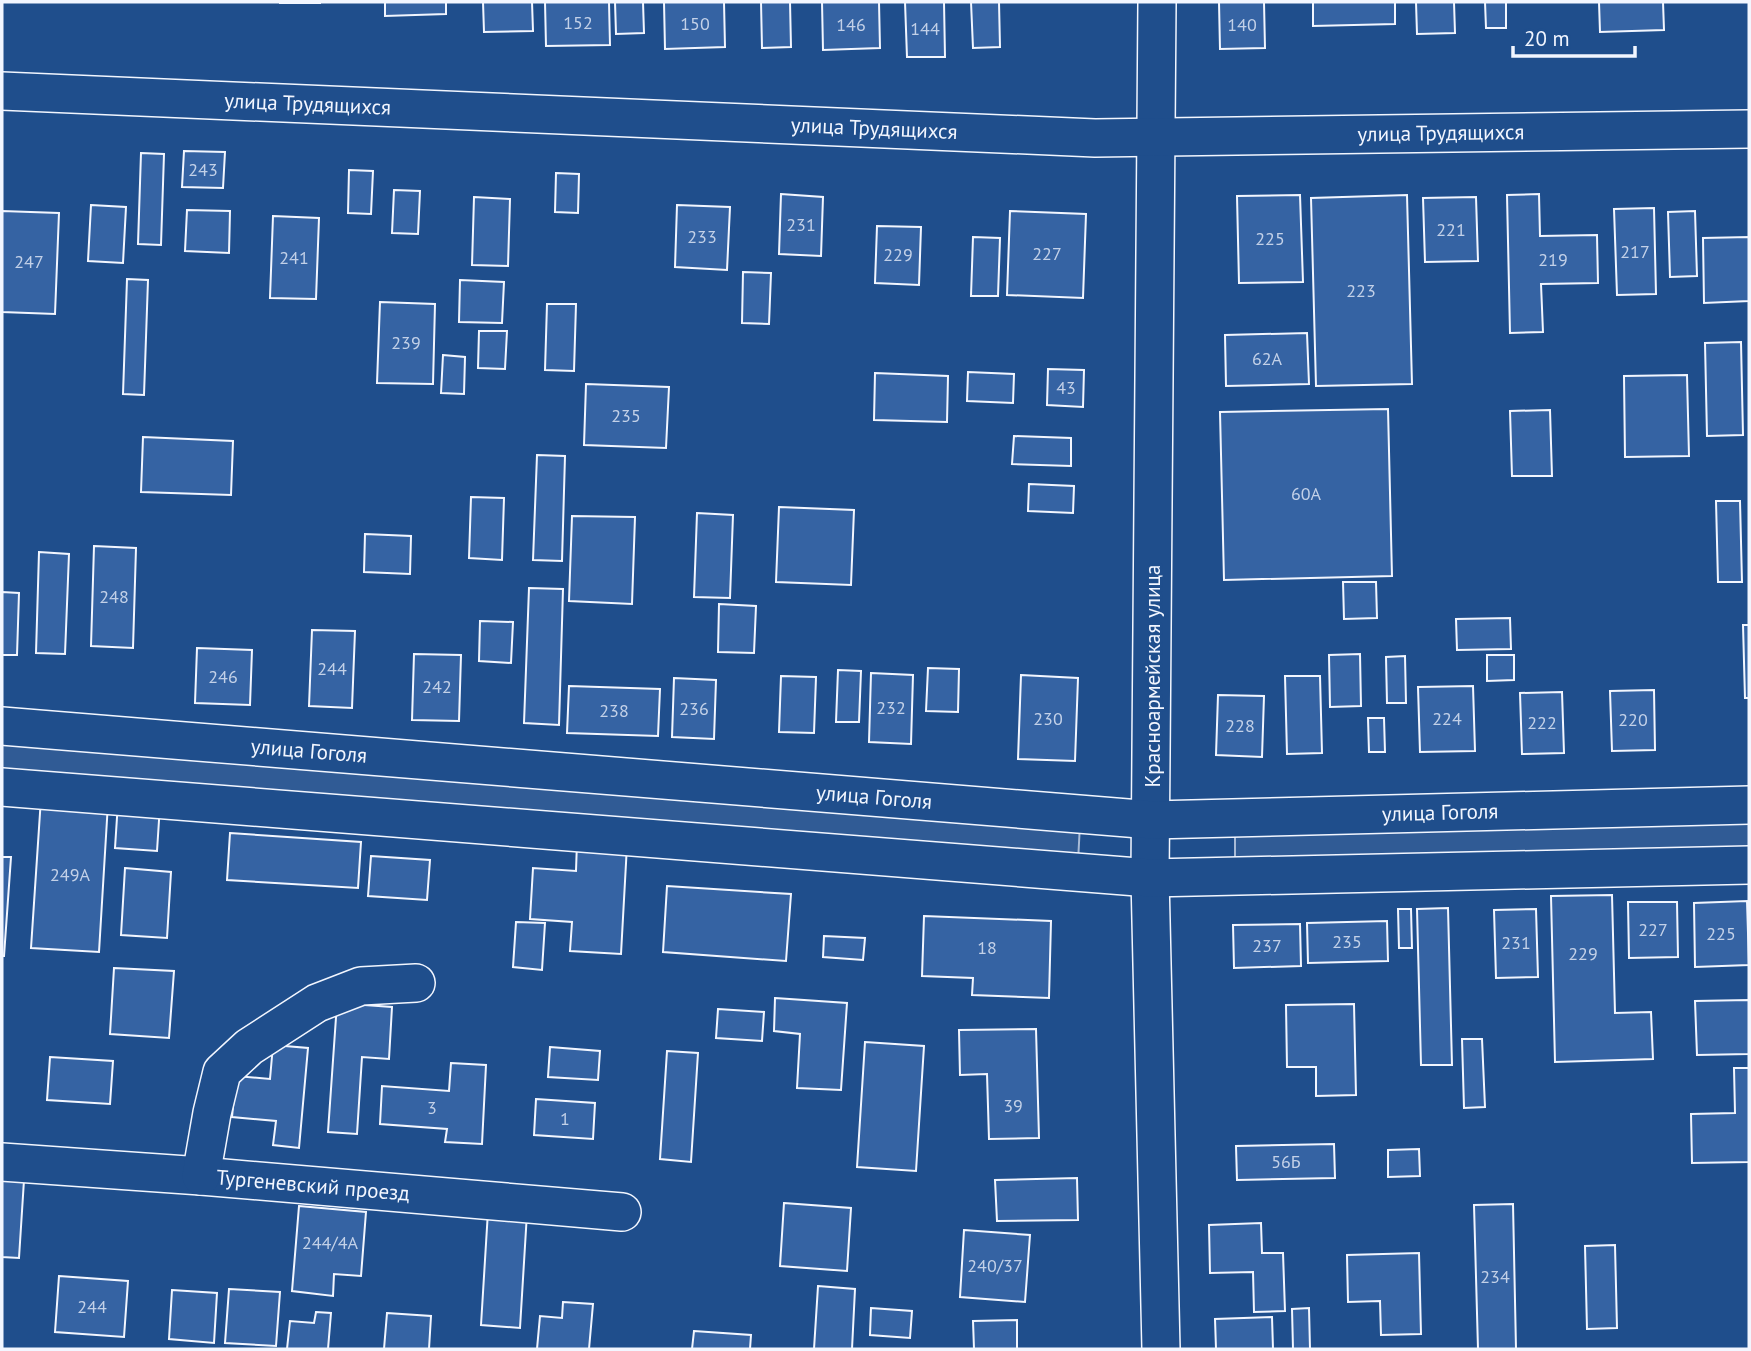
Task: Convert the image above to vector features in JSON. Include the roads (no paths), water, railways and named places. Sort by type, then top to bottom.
[{"type":"street","name":"Красноармейская улица","points":[[1157,2],[1150,878],[1161,1349]]},
{"type":"street","name":"улица Трудящихся","points":[[2,91],[1095,138],[1749,129]]},
{"type":"street","name":"улица Гоголя","points":[[2,726],[1152,820],[1749,805]]},
{"type":"street","points":[[2,787],[1150,878],[1749,865]]},
{"type":"street","points":[[201,1176],[222,1072],[248,1047],[317,1003],[361,986],[416,983]]},
{"type":"street","name":"Тургеневский проезд","points":[[2,1162],[622,1212]]}]
